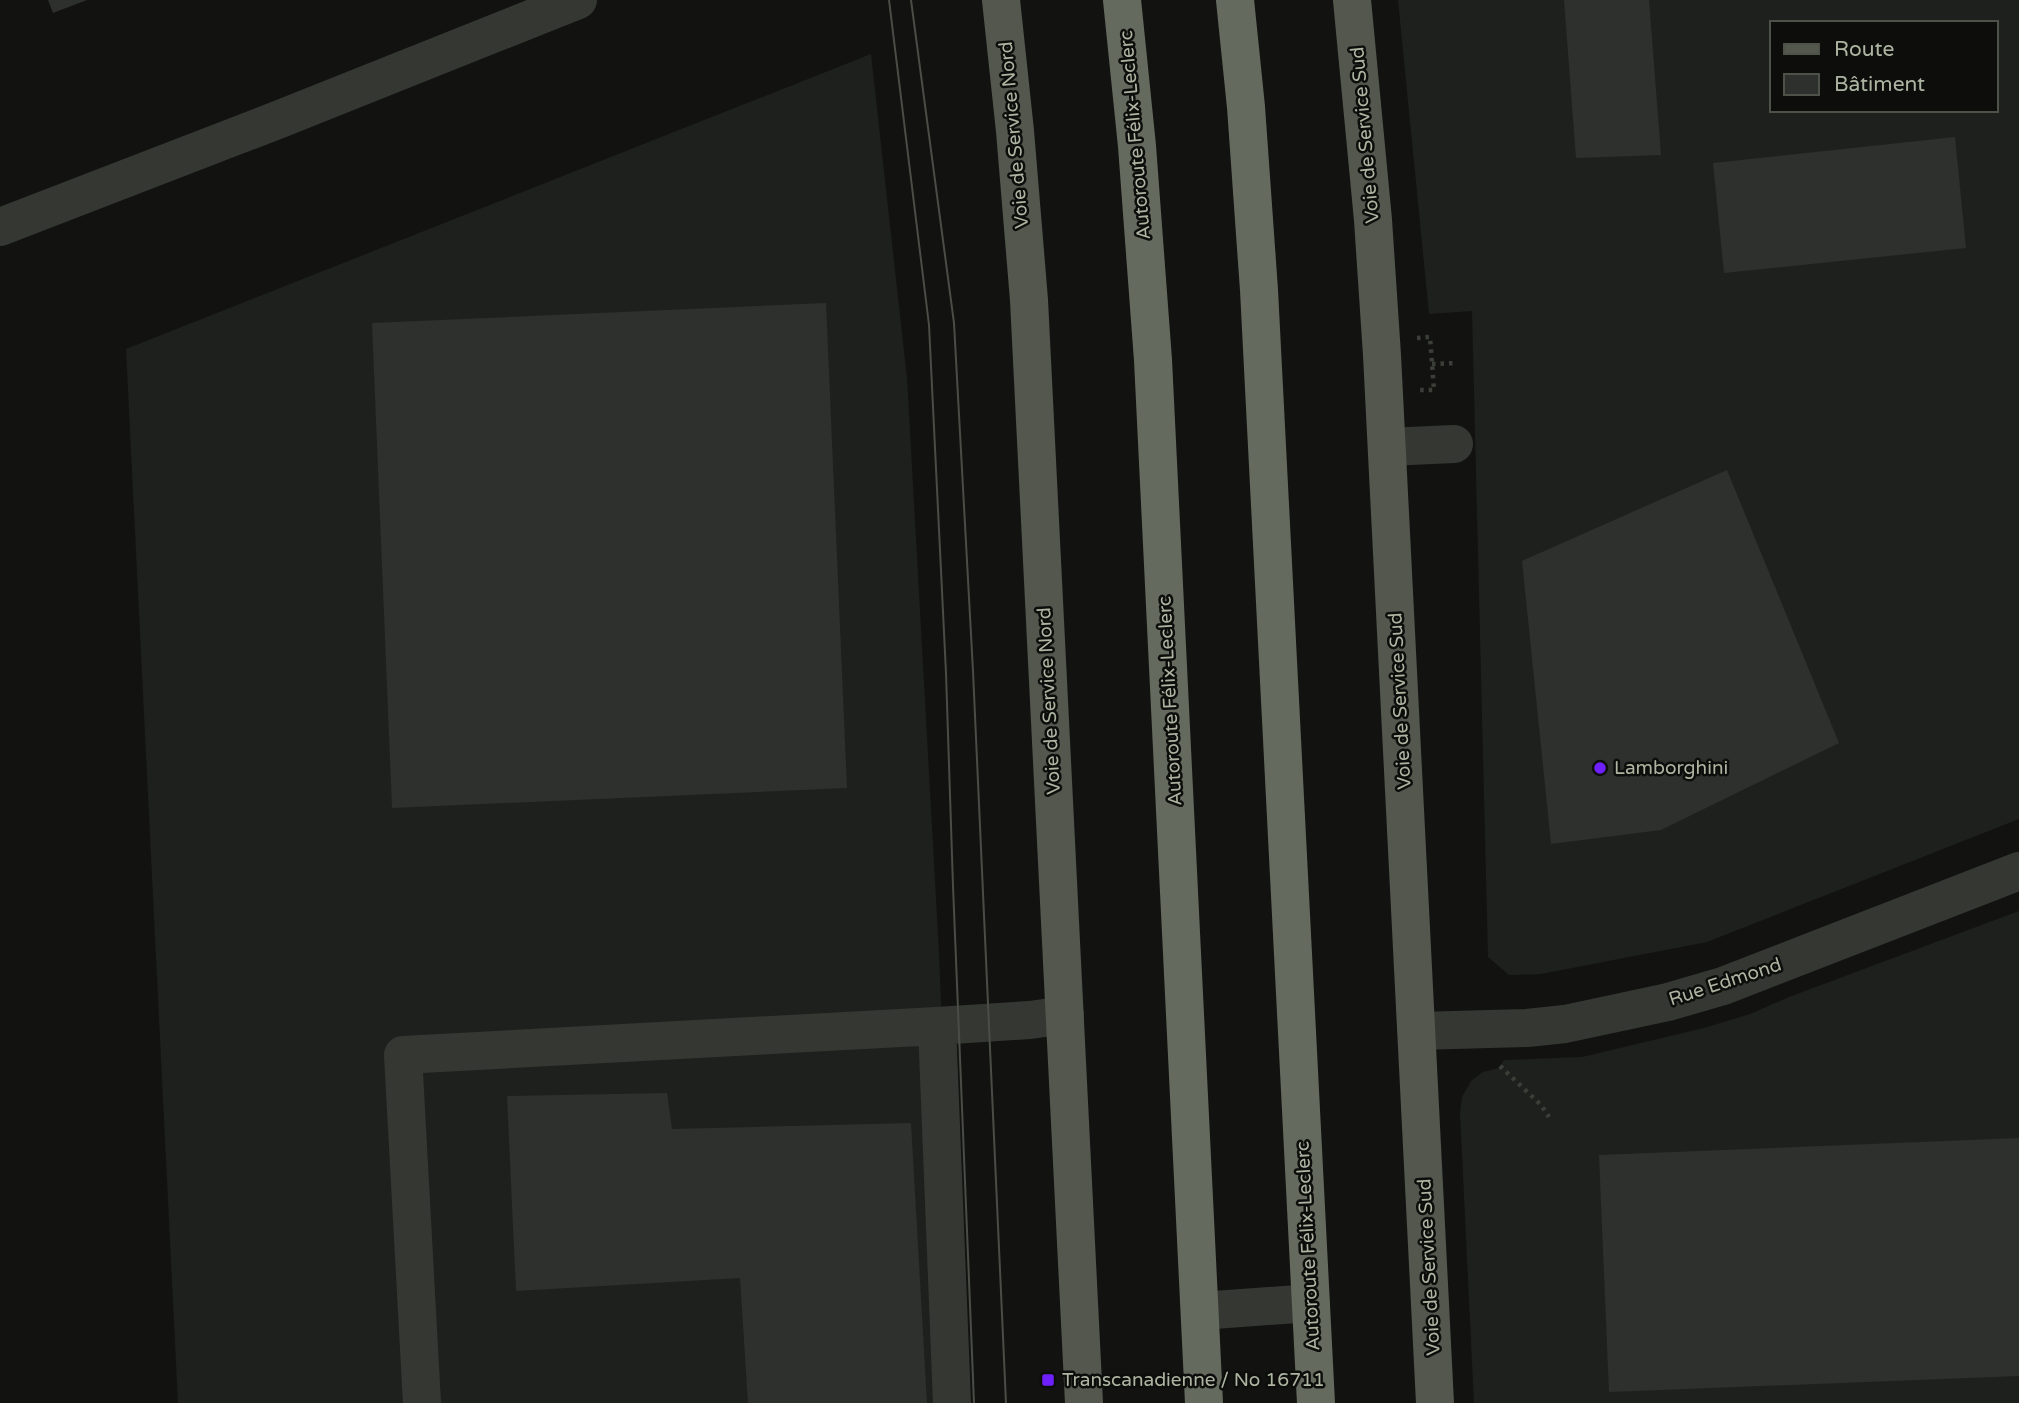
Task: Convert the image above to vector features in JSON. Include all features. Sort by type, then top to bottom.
[{"type":"highway","name":"Autoroute Félix-Leclerc","points":[[1122,0],[1139,172],[1153,360],[1204,1403]]},
{"type":"highway","name":"Autoroute Félix-Leclerc","points":[[1236,0],[1258,277],[1316,1403]]},
{"type":"highway","points":[[1194,1403],[1200,1311]]},
{"type":"main road","name":"Voie de Service Nord","points":[[1001,0],[1029,300],[1084,1403]]},
{"type":"main road","name":"Voie de Service Sud","points":[[1352,0],[1373,220],[1387,447],[1436,1403]]},
{"type":"street","points":[[0,227],[578,0]]},
{"type":"street","points":[[1387,447],[1454,444]]},
{"type":"street","name":"Rue Edmond","points":[[1417,1031],[1527,1028],[1566,1024],[1668,1002],[1723,986],[2019,871]]},
{"type":"street","points":[[422,1403],[403,1055],[937,1026],[1065,1015]]},
{"type":"street","points":[[937,1026],[952,1403]]},
{"type":"street","points":[[1200,1311],[1311,1303]]},
{"type":"path","points":[[1415,338],[1430,337],[1434,390],[1418,390]]},
{"type":"path","points":[[1432,364],[1457,363]]},
{"type":"path","points":[[1497,1063],[1541,1105],[1549,1117]]},
{"type":"shaded area","points":[[1398,0],[2019,0],[2019,819],[1707,942],[1541,974],[1509,975],[1488,957],[1472,311],[1429,314]]},
{"type":"shaded area","points":[[871,54],[907,378],[939,953],[957,1403],[178,1403],[126,349]]},
{"type":"shaded area","points":[[2019,911],[2019,1403],[1474,1403],[1460,1113],[1462,1097],[1471,1081],[1483,1072],[1499,1068],[1504,1060],[1582,1057],[1704,1028],[1750,1014]]},
{"type":"building","points":[[48,0],[87,0],[53,13]]},
{"type":"building","points":[[1564,0],[1649,0],[1661,155],[1576,158]]},
{"type":"building","points":[[1955,137],[1966,248],[1724,273],[1713,163]]},
{"type":"building","points":[[826,303],[847,788],[392,808],[372,323]]},
{"type":"building","points":[[1727,470],[1839,743],[1661,830],[1551,844],[1522,561]]},
{"type":"building","points":[[667,1093],[672,1129],[911,1123],[927,1403],[748,1403],[740,1278],[516,1291],[507,1096]]},
{"type":"building","points":[[2019,1138],[2019,1376],[1609,1392],[1599,1155]]},
{"type":"tram line","points":[[889,0],[929,325],[946,673],[974,1403]]},
{"type":"tram line","points":[[911,0],[954,323],[973,671],[1006,1403]]},
{"type":"place","name":"Lamborghini","points":[[1600,768]]},
{"type":"place","name":"Transcanadienne / No 16711","points":[[1048,1380]]}]
